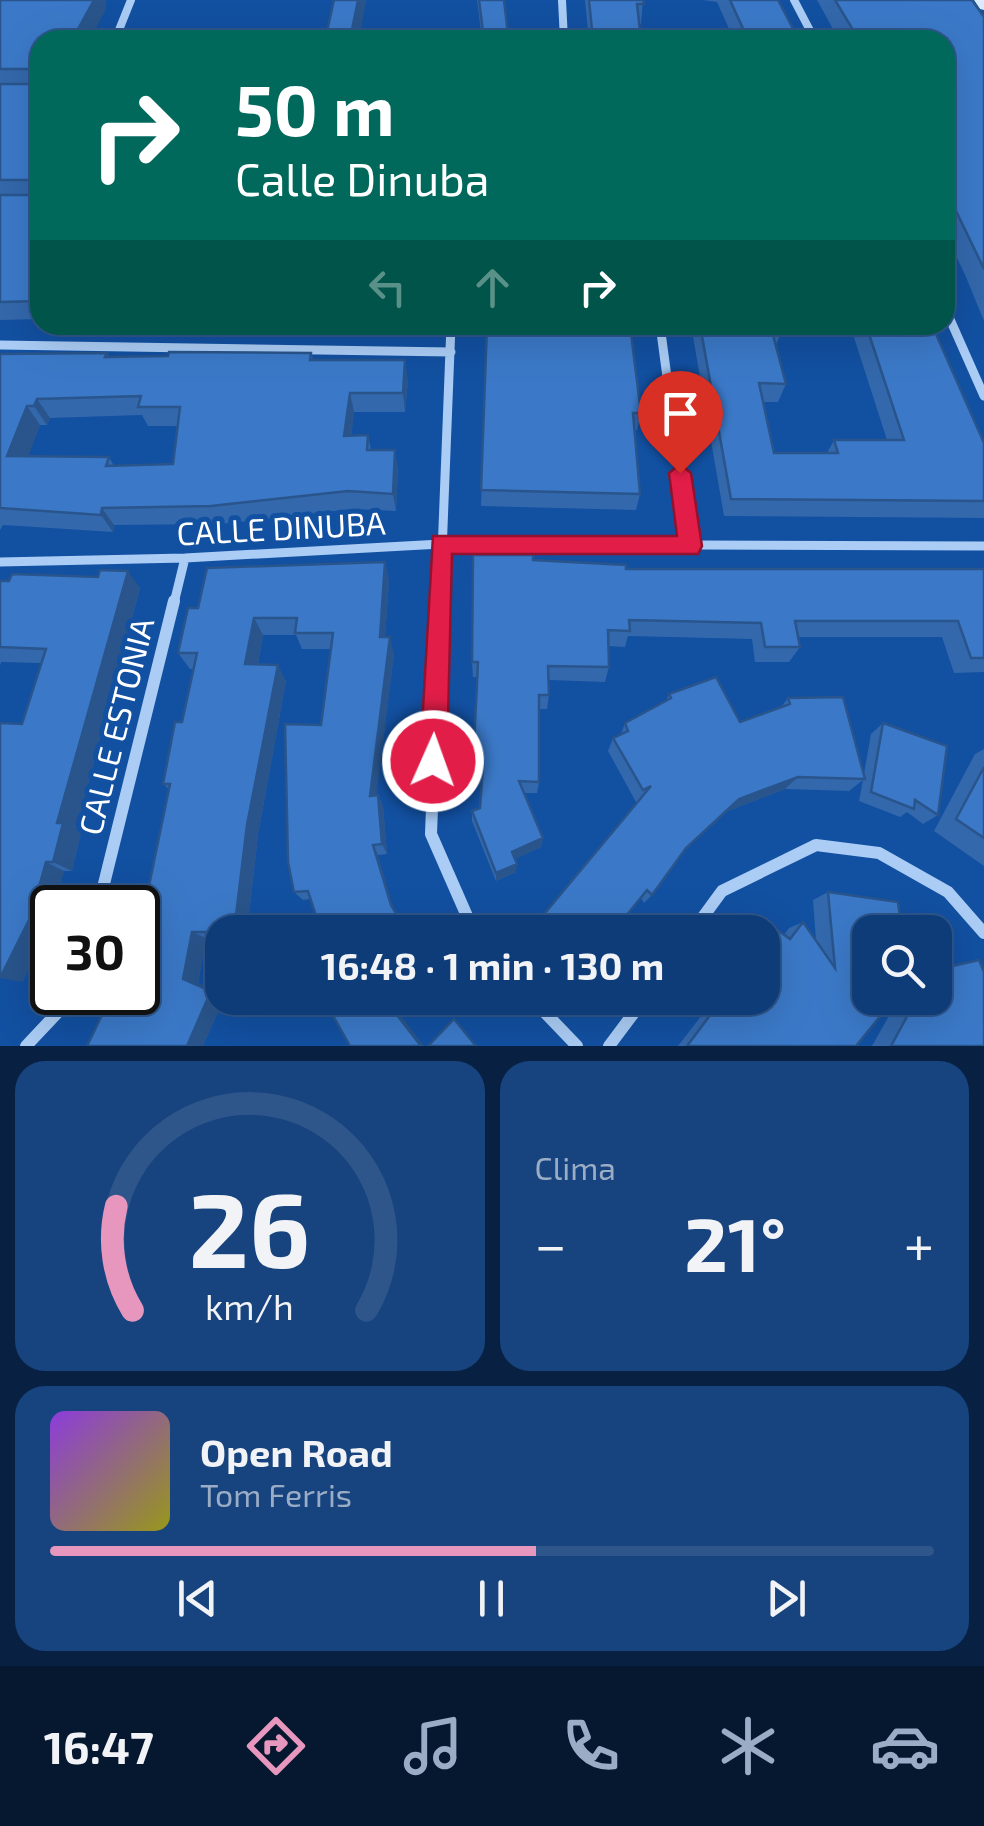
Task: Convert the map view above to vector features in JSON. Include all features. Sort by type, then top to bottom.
[{"type":"street","points":[[562,0],[564,30]]},
{"type":"street","points":[[794,0],[810,30]]},
{"type":"street","points":[[119,30],[132,2]]},
{"type":"street","points":[[955,331],[984,396]]},
{"type":"street","points":[[451,335],[431,834],[467,915]]},
{"type":"street","points":[[661,335],[690,546]]},
{"type":"street","points":[[0,345],[451,352]]},
{"type":"street","name":"CALLE DINUBA","points":[[0,562],[186,558],[441,544],[984,546]]},
{"type":"street","name":"CALLE ESTONIA","points":[[104,885],[186,558]]},
{"type":"street","points":[[704,915],[722,891],[816,845],[879,853],[948,892],[984,933]]},
{"type":"street","points":[[26,1046],[55,1015]]},
{"type":"street","points":[[547,1015],[577,1046]]},
{"type":"street","points":[[609,1046],[632,1015]]},
{"type":"building","points":[[0,0],[94,0],[78,30],[30,30],[30,69],[0,69]]},
{"type":"building","points":[[334,0],[358,0],[352,30],[327,30]]},
{"type":"building","points":[[479,0],[504,0],[507,30],[483,30]]},
{"type":"building","points":[[589,0],[643,0],[644,4],[637,4],[640,30],[592,30]]},
{"type":"building","points":[[730,0],[778,0],[794,30],[744,30]]},
{"type":"building","points":[[835,0],[972,0],[984,17],[984,269],[955,209],[955,30],[853,30]]},
{"type":"building","points":[[0,84],[30,84],[30,180],[0,180]]},
{"type":"building","points":[[0,195],[30,195],[30,301],[0,302]]},
{"type":"building","points":[[487,335],[631,335],[641,413],[633,413],[640,494],[481,490]]},
{"type":"building","points":[[702,335],[773,335],[786,384],[759,383],[774,453],[838,453],[834,440],[904,440],[869,335],[936,335],[984,443],[984,501],[731,499]]},
{"type":"building","points":[[169,352],[311,353],[310,360],[405,360],[403,393],[350,393],[344,436],[368,435],[367,450],[395,450],[393,494],[348,491],[211,506],[102,508],[101,515],[0,508],[0,354],[168,356]],"holes":[[[141,396],[138,407],[180,407],[173,464],[106,466],[109,457],[7,456],[27,406],[34,406],[37,399]]]},
{"type":"building","points":[[473,555],[533,555],[533,560],[626,565],[626,569],[984,569],[984,658],[971,658],[958,621],[795,621],[800,647],[765,647],[761,623],[629,620],[630,631],[608,630],[609,667],[548,666],[549,695],[539,695],[539,782],[519,781],[543,838],[512,852],[517,864],[496,873],[472,811],[480,808],[483,766],[473,766],[478,662],[472,662]]},
{"type":"building","points":[[385,562],[380,637],[390,637],[370,796],[378,795],[382,844],[373,845],[397,915],[316,915],[308,891],[294,892],[288,862],[285,724],[321,725],[333,633],[295,633],[297,618],[254,618],[245,664],[278,665],[247,825],[236,915],[205,915],[205,932],[192,932],[183,979],[205,988],[205,1005],[187,1046],[87,1046],[102,1015],[160,1015],[160,885],[149,885],[170,784],[163,784],[175,722],[182,722],[197,653],[178,653],[188,608],[198,608],[207,568]]},
{"type":"building","points":[[100,570],[128,571],[57,823],[63,823],[53,862],[46,862],[40,885],[30,885],[30,918],[0,978],[0,723],[22,724],[46,649],[0,647],[0,581],[9,581],[12,574],[98,577]]},
{"type":"building","points":[[716,677],[740,722],[790,704],[788,698],[843,697],[865,779],[798,777],[739,799],[686,848],[652,895],[647,890],[627,915],[547,915],[651,786],[643,790],[613,738],[628,731],[625,723],[671,698],[669,694]]},
{"type":"building","points":[[883,723],[947,746],[938,815],[915,800],[914,809],[871,792]]},
{"type":"building","points":[[984,767],[984,838],[956,819]]},
{"type":"building","points":[[828,892],[898,902],[900,915],[852,915],[852,1015],[881,1015],[856,1046],[687,1046],[710,1015],[780,1015],[780,932],[790,939],[803,922],[835,968]]},
{"type":"building","points":[[979,960],[984,972],[984,1046],[891,1046],[908,1015],[952,1015],[952,966]]},
{"type":"building","points":[[333,1015],[397,1015],[421,1046],[350,1046]]},
{"type":"building","points":[[454,1019],[476,1046],[428,1046]]},
{"type":"route","points":[[433,761],[441,544],[690,546],[680,473]]}]
